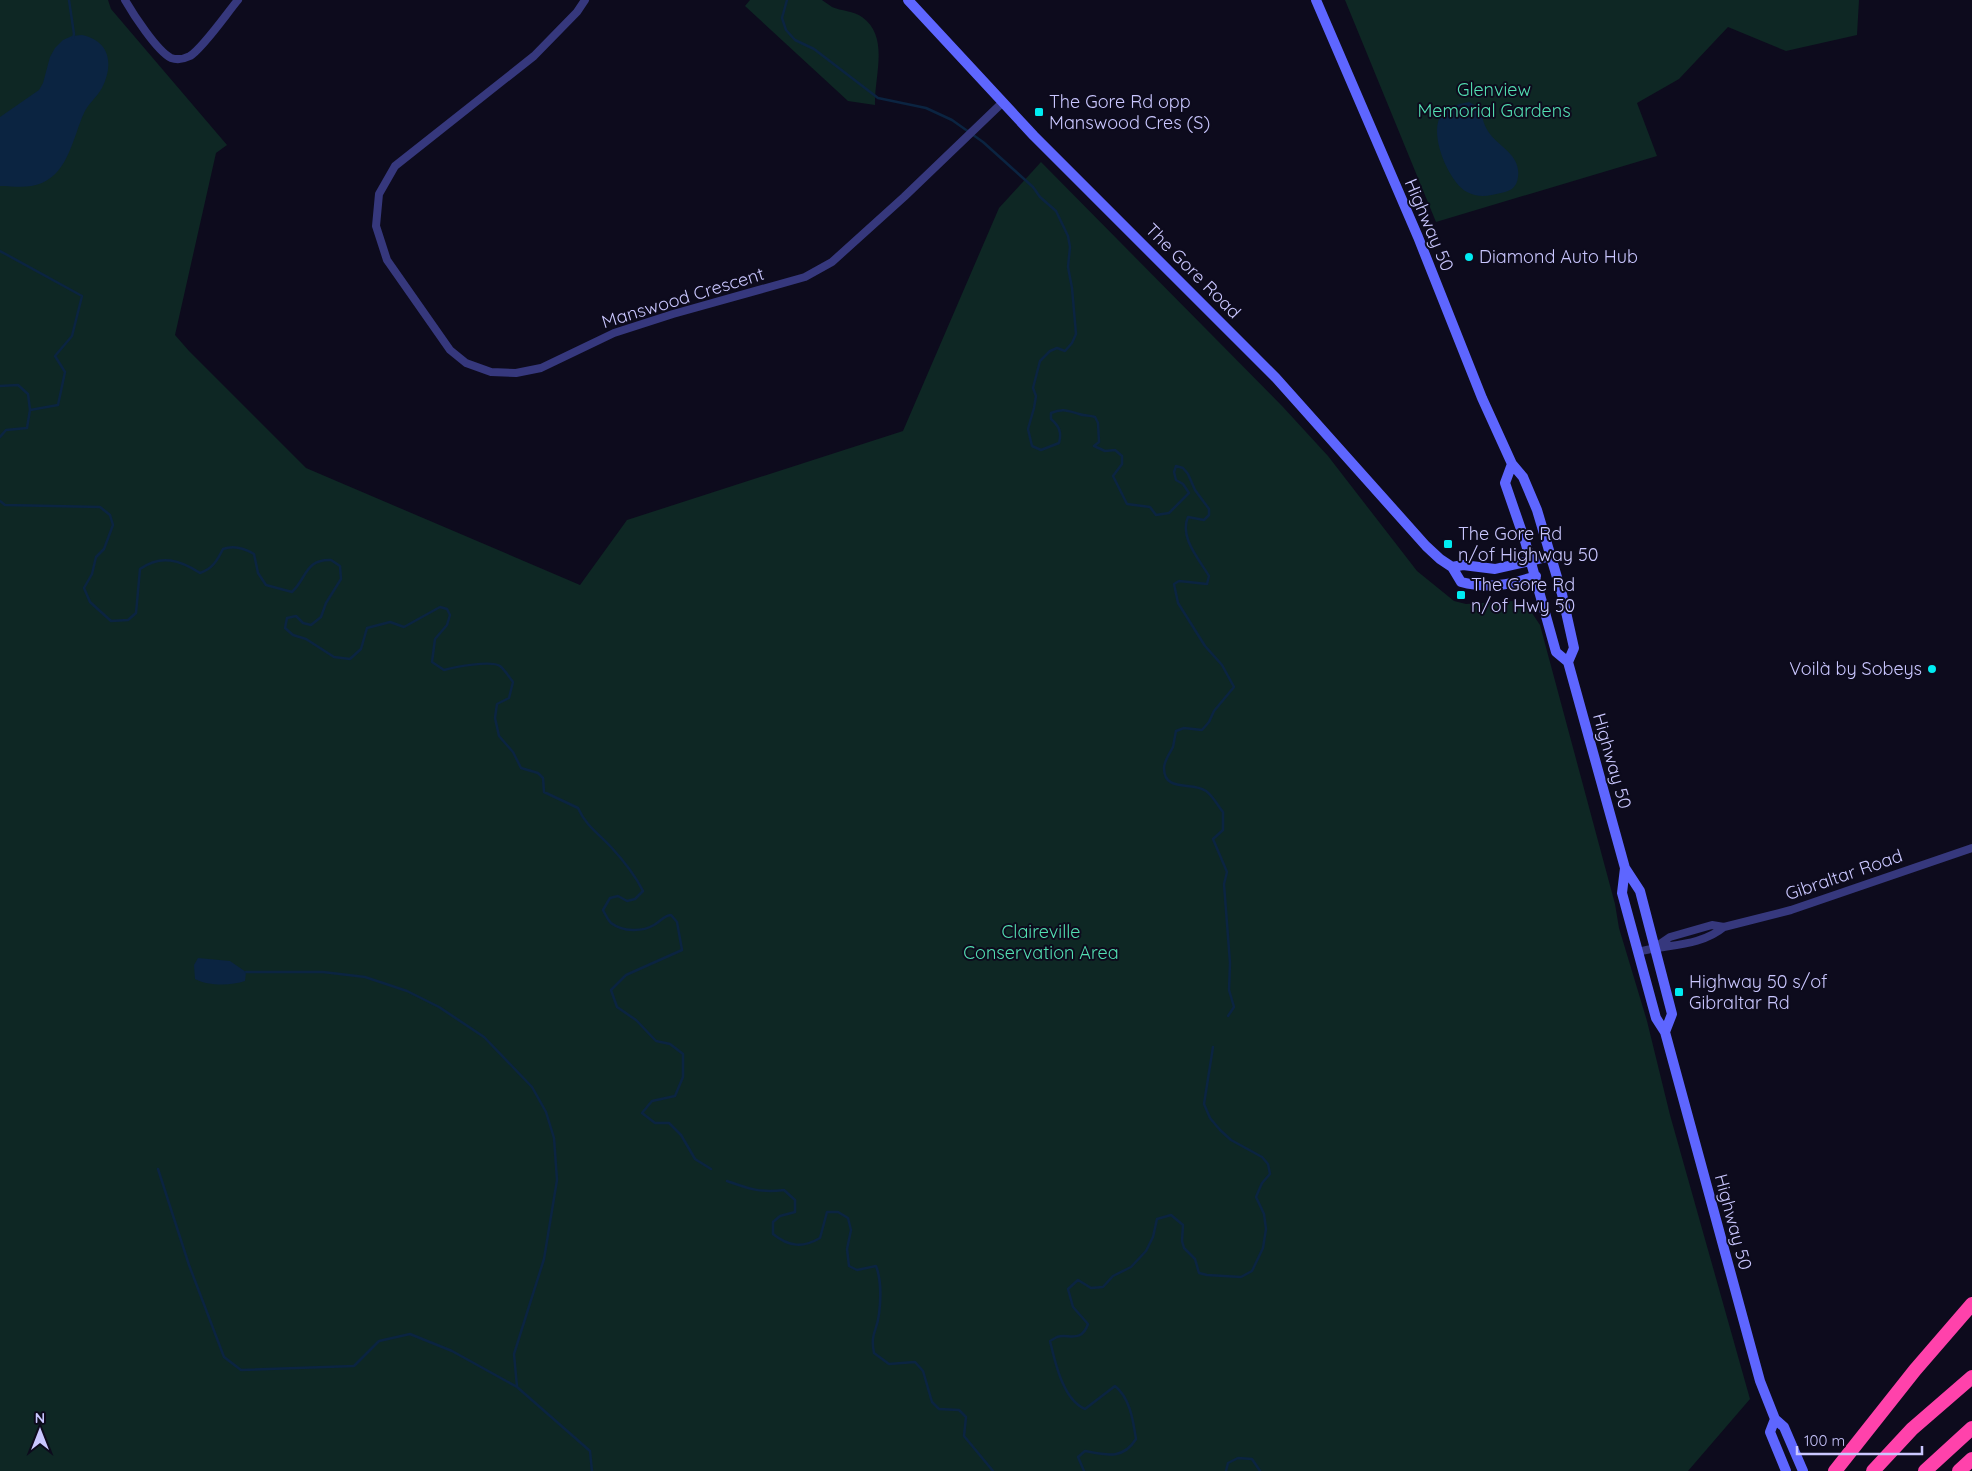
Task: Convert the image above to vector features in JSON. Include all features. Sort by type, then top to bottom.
[{"type":"highway","points":[[1835,1471],[1922,1362],[1972,1304]]},
{"type":"highway","points":[[1873,1471],[1912,1429],[1972,1377]]},
{"type":"highway","points":[[1925,1471],[1972,1428]]},
{"type":"highway","points":[[1959,1471],[1972,1459]]},
{"type":"main road","name":"The Gore Road","points":[[908,0],[1003,102],[1276,378],[1426,546],[1440,559],[1452,566],[1460,582],[1480,586],[1506,585],[1536,576]]},
{"type":"main road","name":"Highway 50","points":[[1316,0],[1418,237],[1482,398],[1512,464],[1523,477],[1537,510],[1562,594],[1574,648],[1568,662]]},
{"type":"main road","name":"Highway 50","points":[[1512,464],[1505,483],[1536,576],[1556,652],[1568,662],[1626,868],[1640,891],[1672,1014],[1665,1032]]},
{"type":"main road","points":[[1452,566],[1463,565],[1495,569],[1551,556]]},
{"type":"main road","name":"Highway 50","points":[[1626,868],[1622,893],[1656,1018],[1665,1032],[1760,1381],[1775,1419],[1784,1427],[1802,1468]]},
{"type":"main road","name":"Highway 50","points":[[1775,1419],[1770,1432],[1786,1471]]},
{"type":"street","points":[[125,0],[140,23],[165,53],[177,59],[184,59],[195,52],[238,0]]},
{"type":"street","name":"Manswood Crescent","points":[[584,0],[577,12],[534,56],[395,166],[379,194],[376,226],[387,260],[450,350],[466,363],[491,372],[516,372],[541,368],[614,333],[672,314],[805,277],[832,262],[904,197],[1003,102]]},
{"type":"street","name":"Gibraltar Road","points":[[1638,952],[1654,948],[1670,937],[1712,926],[1724,927],[1800,907],[1972,848]]},
{"type":"green space","name":"Claireville Conservation Area","points":[[0,0],[108,0],[111,9],[227,145],[216,153],[175,335],[189,351],[306,468],[580,585],[627,520],[903,431],[999,208],[1041,162],[1283,407],[1328,456],[1417,571],[1454,601],[1466,604],[1514,601],[1528,607],[1540,625],[1615,904],[1619,928],[1647,1021],[1670,1115],[1750,1399],[1688,1471],[0,1471]]},
{"type":"green space","points":[[750,0],[822,0],[832,7],[855,13],[862,17],[871,25],[876,35],[878,46],[879,58],[875,105],[848,101],[745,6]]},
{"type":"green space","name":"Glenview Memorial Gardens","points":[[1345,0],[1859,0],[1857,35],[1786,51],[1728,27],[1679,79],[1637,103],[1657,156],[1436,222]]},
{"type":"water","points":[[82,35],[99,42],[104,48],[107,55],[108,70],[102,88],[84,113],[64,162],[51,178],[37,185],[26,187],[0,186],[0,117],[39,90],[43,83],[50,57],[63,40],[72,36]]},
{"type":"water","points":[[1469,102],[1481,109],[1488,131],[1516,163],[1518,170],[1517,181],[1515,186],[1507,191],[1484,196],[1467,192],[1453,179],[1447,168],[1439,144],[1438,122],[1442,114],[1451,107]]},
{"type":"water","points":[[198,958],[230,961],[246,972],[245,981],[233,984],[220,984],[206,983],[195,979],[194,965]]},
{"type":"waterway","points":[[69,0],[73,38]]},
{"type":"waterway","points":[[787,0],[782,18],[786,30],[795,40],[814,49],[878,98],[926,108],[952,120],[983,142],[1033,187],[1040,197],[1056,211],[1068,236],[1070,247],[1068,267],[1076,334],[1072,343],[1065,351],[1057,348],[1050,351],[1040,361],[1033,388],[1036,396],[1034,408],[1028,429],[1032,446],[1041,450],[1059,443],[1059,430],[1051,419],[1051,413],[1065,410],[1095,417],[1098,423],[1099,442],[1094,446],[1105,451],[1115,450],[1122,456],[1122,464],[1113,476],[1127,504],[1150,507],[1156,515],[1169,513],[1189,493],[1183,484],[1176,480],[1174,472],[1176,466],[1183,468],[1188,474],[1195,490],[1209,509],[1209,515],[1204,520],[1188,517],[1186,525],[1191,548],[1209,576],[1207,584],[1179,581],[1174,584],[1178,603],[1205,646],[1222,665],[1234,687],[1214,711],[1209,722],[1202,730],[1184,728],[1176,731],[1173,747],[1164,768],[1165,776],[1169,781],[1174,784],[1200,788],[1206,791],[1223,812],[1223,830],[1213,839],[1227,872],[1224,884],[1230,963],[1229,990],[1234,1007],[1228,1016]]},
{"type":"waterway","points":[[0,251],[82,296],[72,336],[55,356],[65,372],[58,405],[30,410]]},
{"type":"waterway","points":[[0,386],[18,385],[28,394],[30,410],[27,428],[6,430],[0,437]]},
{"type":"waterway","points":[[0,501],[5,505],[100,507],[110,515],[113,525],[104,549],[96,557],[92,574],[84,588],[90,602],[111,621],[128,620],[136,613],[140,569],[148,564],[155,561],[170,560],[200,573],[214,564],[223,549],[231,547],[243,549],[254,554],[258,573],[266,585],[292,592],[307,570],[316,563],[331,560],[340,566],[341,579],[326,603],[321,617],[311,625],[303,623],[296,616],[287,618],[285,628],[293,635],[306,639],[334,657],[350,659],[361,649],[367,628],[390,622],[404,627],[440,607],[447,609],[450,615],[447,625],[435,639],[432,662],[444,670],[489,664],[495,664],[504,669],[513,682],[509,698],[497,704],[495,718],[499,736],[513,752],[521,768],[538,773],[543,778],[544,792],[578,808],[589,825],[624,862],[643,891],[635,899],[627,901],[618,896],[610,898],[603,910],[611,923],[621,928],[632,930],[644,929],[671,915],[677,922],[682,950],[626,975],[611,990],[617,1007],[636,1020],[656,1041],[670,1044],[683,1054],[683,1077],[675,1096],[652,1101],[642,1113],[655,1123],[669,1123],[681,1135],[695,1159],[711,1169]]},
{"type":"waterway","points":[[246,972],[323,972],[365,977],[407,991],[439,1007],[484,1037],[532,1087],[546,1112],[554,1138],[557,1180],[544,1259],[514,1354],[517,1387]]},
{"type":"waterway","points":[[1084,1471],[1078,1457],[1085,1451],[1107,1454],[1120,1453],[1131,1446],[1136,1439],[1127,1403],[1115,1386],[1085,1409],[1071,1398],[1061,1380],[1050,1341],[1061,1336],[1078,1336],[1082,1334],[1088,1324],[1073,1307],[1068,1289],[1078,1280],[1091,1288],[1103,1287],[1113,1276],[1131,1267],[1146,1251],[1153,1237],[1157,1219],[1171,1215],[1183,1225],[1182,1241],[1184,1248],[1195,1259],[1199,1273],[1241,1277],[1252,1271],[1263,1248],[1266,1229],[1264,1214],[1256,1197],[1262,1183],[1270,1174],[1268,1164],[1262,1157],[1231,1140],[1210,1118],[1204,1104],[1213,1047]]},
{"type":"waterway","points":[[158,1169],[189,1265],[224,1357],[241,1370],[354,1366],[379,1341],[410,1334],[452,1351],[517,1387],[590,1451],[592,1471]]},
{"type":"waterway","points":[[727,1181],[755,1190],[784,1190],[795,1200],[795,1212],[780,1216],[773,1222],[773,1234],[790,1244],[802,1245],[820,1238],[827,1212],[838,1212],[848,1218],[851,1230],[847,1249],[849,1266],[857,1270],[876,1266],[879,1277],[880,1302],[878,1320],[873,1337],[874,1353],[889,1364],[915,1362],[923,1371],[932,1402],[939,1409],[959,1410],[966,1417],[964,1436],[993,1471]]},
{"type":"waterway","points":[[1226,1471],[1228,1463],[1238,1458],[1252,1459],[1260,1471]]},
{"type":"place","name":"The Gore Rd opp Manswood Cres (S)","points":[[1039,112]]},
{"type":"place","name":"Diamond Auto Hub","points":[[1469,257]]},
{"type":"place","name":"The Gore Rd n/of Highway 50","points":[[1448,544]]},
{"type":"place","name":"The Gore Rd n/of Hwy 50","points":[[1461,595]]},
{"type":"place","name":"Voilà by Sobeys","points":[[1932,669]]},
{"type":"place","name":"Highway 50 s/of Gibraltar Rd","points":[[1679,992]]}]
